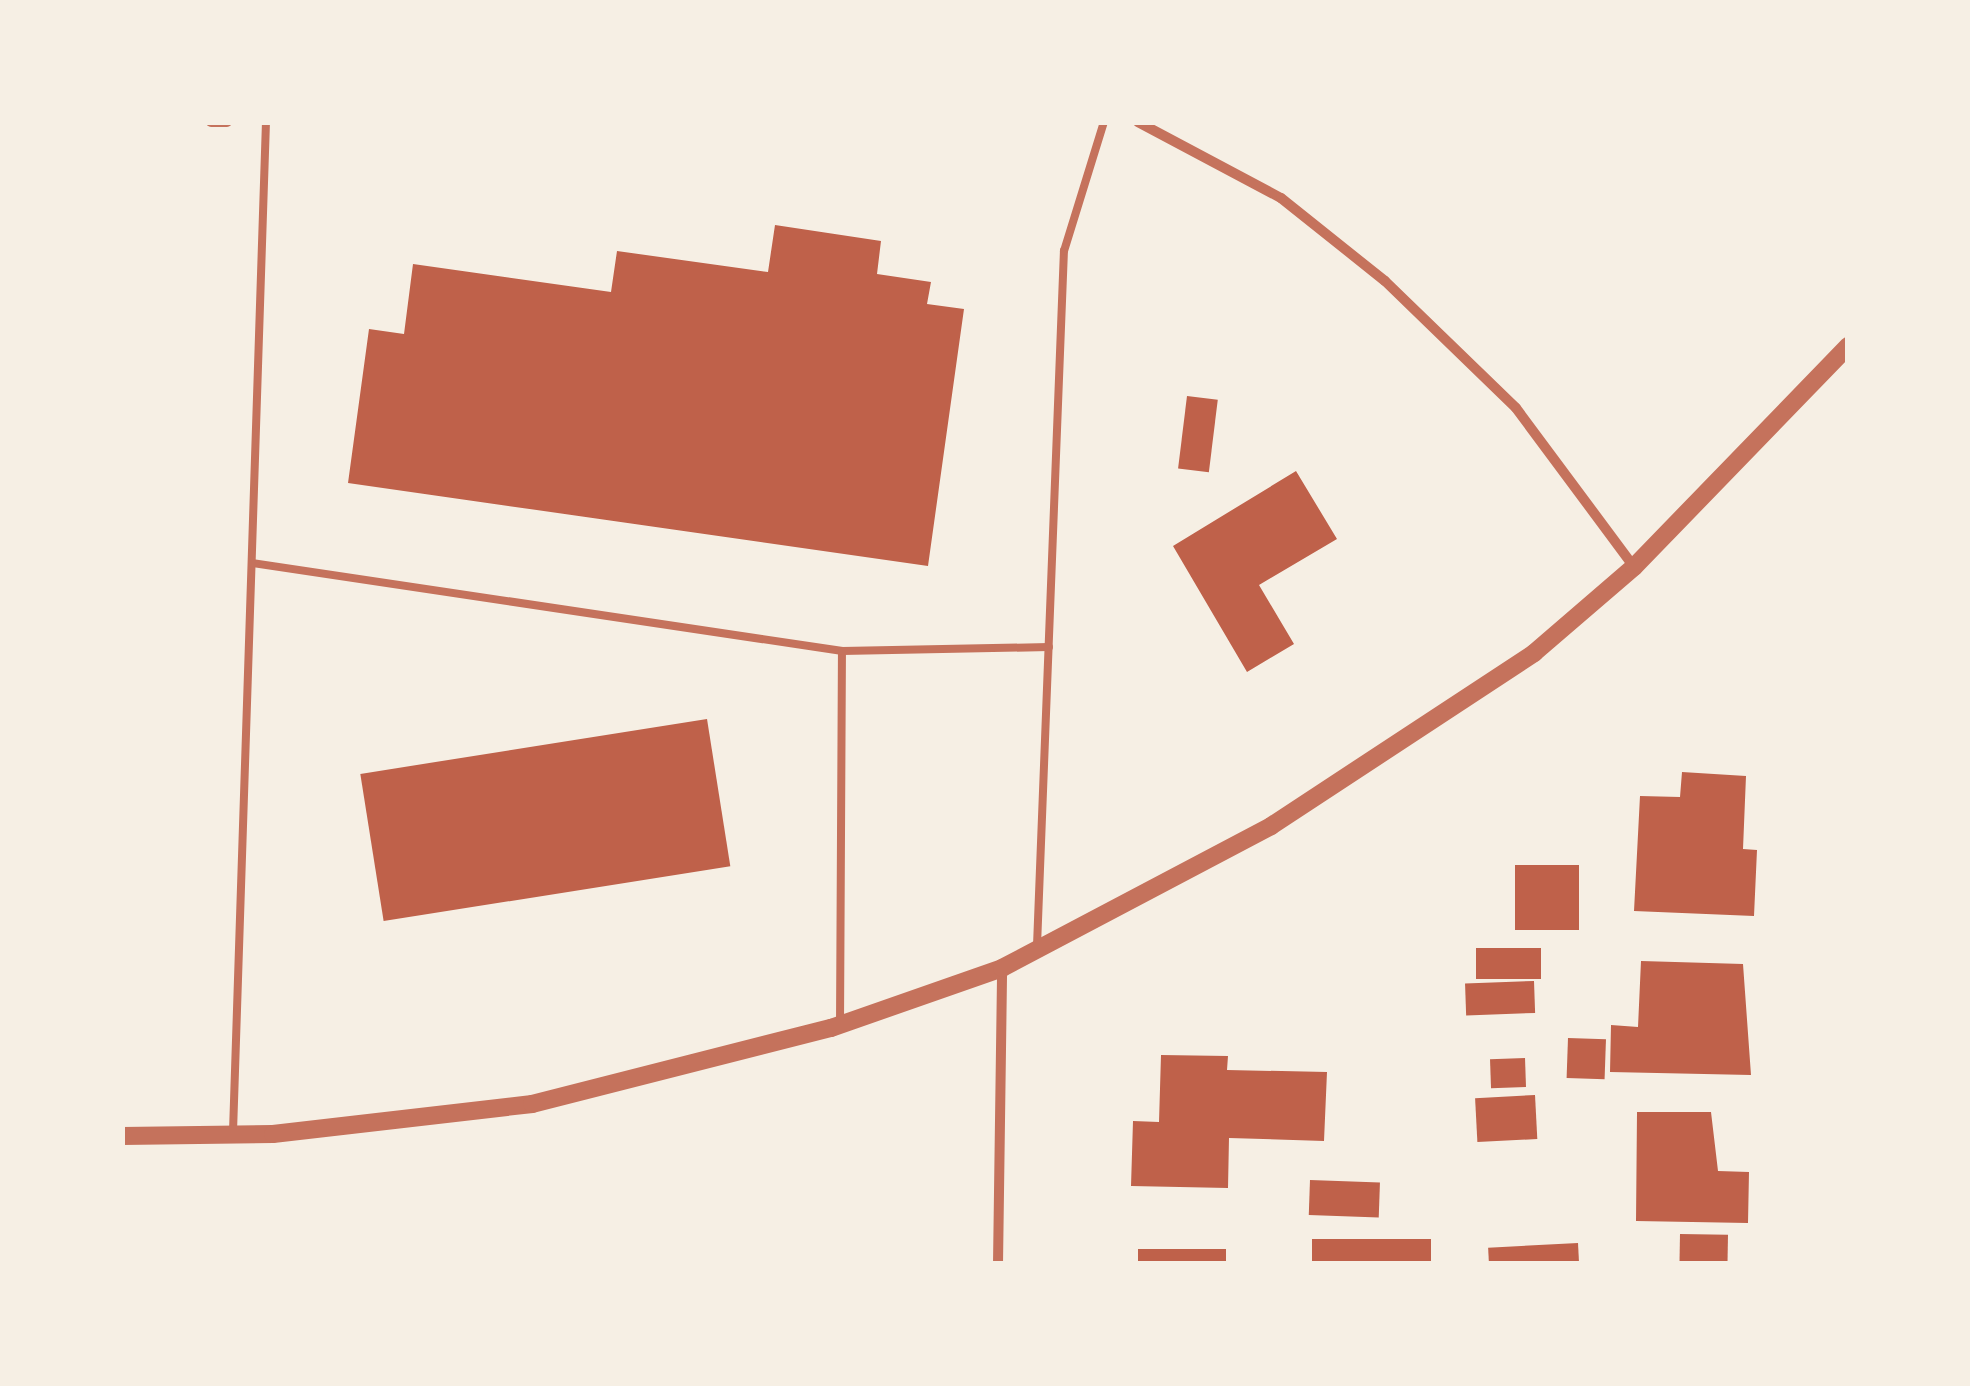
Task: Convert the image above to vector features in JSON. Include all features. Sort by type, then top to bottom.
[{"type":"street","points":[[211,122],[227,122]]},
{"type":"street","points":[[1138,122],[1280,198],[1385,281],[1516,408],[1634,567]]},
{"type":"street","points":[[122,1136],[233,1135],[532,1104],[840,1026],[1002,968],[1417,735],[1634,567],[1848,346]]},
{"type":"street","points":[[998,1264],[1002,968]]},
{"type":"lane","points":[[233,1135],[266,122]]},
{"type":"lane","points":[[1036,951],[1064,251],[1104,122]]},
{"type":"lane","points":[[252,563],[842,651],[1048,647]]},
{"type":"lane","points":[[840,1026],[842,651]]},
{"type":"building","points":[[775,225],[881,241],[877,274],[931,282],[927,304],[964,309],[928,566],[348,483],[369,329],[404,334],[413,264],[611,292],[617,251],[768,272]]},
{"type":"building","points":[[1187,396],[1218,400],[1209,472],[1178,468]]},
{"type":"building","points":[[1296,471],[1337,539],[1259,585],[1294,644],[1247,672],[1173,546]]},
{"type":"building","points":[[707,719],[730,866],[384,921],[360,774]]},
{"type":"building","points":[[1682,772],[1746,776],[1743,849],[1757,850],[1754,916],[1634,911],[1640,796],[1680,797]]},
{"type":"building","points":[[1515,865],[1579,865],[1579,930],[1515,930]]},
{"type":"building","points":[[1476,948],[1541,948],[1541,979],[1476,979]]},
{"type":"building","points":[[1641,961],[1743,964],[1751,1075],[1610,1072],[1611,1025],[1638,1027]]},
{"type":"building","points":[[1534,981],[1535,1013],[1466,1015],[1465,983]]},
{"type":"building","points":[[1568,1038],[1606,1039],[1605,1079],[1567,1078]]},
{"type":"building","points":[[1161,1055],[1228,1056],[1227,1070],[1327,1072],[1324,1141],[1229,1138],[1228,1188],[1131,1186],[1133,1121],[1159,1122]]},
{"type":"building","points":[[1525,1058],[1526,1087],[1491,1088],[1490,1059]]},
{"type":"building","points":[[1535,1095],[1537,1139],[1477,1142],[1475,1098]]},
{"type":"building","points":[[1637,1112],[1711,1112],[1718,1171],[1749,1172],[1748,1223],[1636,1221]]},
{"type":"building","points":[[1310,1180],[1380,1182],[1379,1217],[1309,1215]]},
{"type":"building","points":[[1680,1234],[1728,1235],[1727,1264],[1679,1264]]},
{"type":"building","points":[[1312,1239],[1431,1239],[1431,1264],[1312,1264]]},
{"type":"building","points":[[1578,1243],[1579,1264],[1489,1264],[1488,1248]]},
{"type":"building","points":[[1138,1249],[1226,1249],[1226,1264],[1138,1264]]}]
